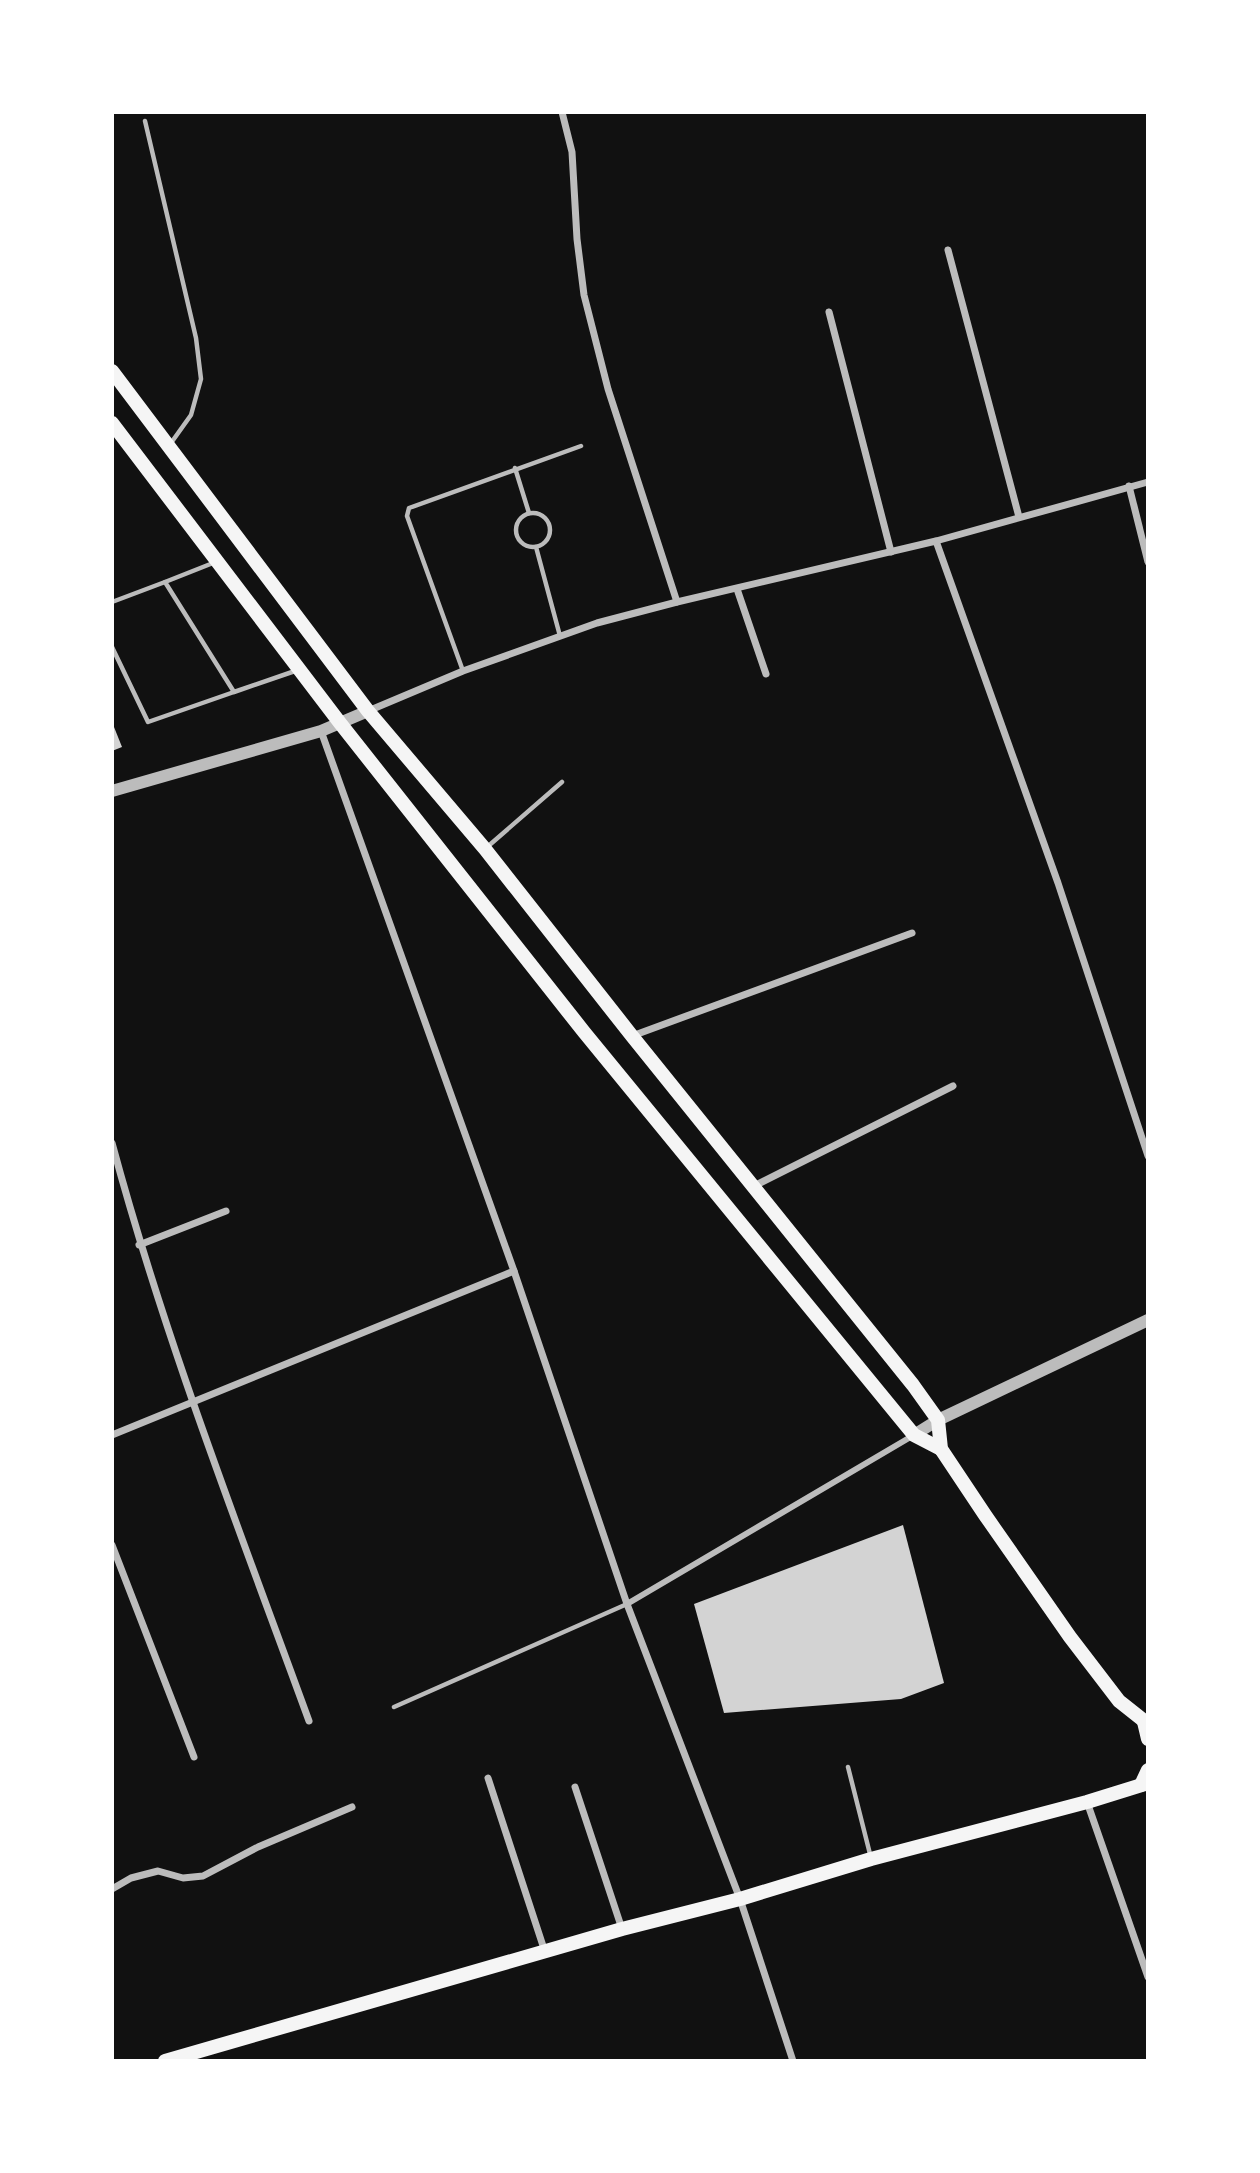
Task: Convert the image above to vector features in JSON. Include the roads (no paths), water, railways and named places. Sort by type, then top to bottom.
[{"type":"main road","points":[[112,371],[368,711],[485,849],[913,1385],[938,1420],[941,1450]]},
{"type":"main road","points":[[112,423],[340,723],[584,1032],[914,1435],[941,1450],[1070,1637],[1119,1700],[1146,1723],[1148,1739]]},
{"type":"main road","points":[[165,2061],[622,1929],[740,1899],[871,1859],[1087,1802],[1144,1784],[1148,1770]]},
{"type":"street","points":[[562,112],[572,152],[577,239],[584,295],[608,389],[677,602]]},
{"type":"street","points":[[948,250],[1019,516]]},
{"type":"street","points":[[829,312],[891,552]]},
{"type":"street","points":[[112,791],[321,731],[463,671],[597,624],[677,602],[936,541],[1148,482]]},
{"type":"street","points":[[1129,486],[1148,562]]},
{"type":"street","points":[[936,541],[1058,883],[1148,1156]]},
{"type":"street","points":[[737,589],[766,674]]},
{"type":"street","points":[[321,731],[514,1270],[627,1604],[740,1899],[793,2061]]},
{"type":"street","points":[[632,1036],[912,933]]},
{"type":"street","points":[[754,1186],[953,1086]]},
{"type":"street","points":[[112,1143],[139,1245],[192,1404],[309,1721]]},
{"type":"street","points":[[139,1245],[226,1211]]},
{"type":"street","points":[[112,1435],[514,1270]]},
{"type":"street","points":[[627,1604],[938,1420],[1148,1320]]},
{"type":"street","points":[[112,1545],[194,1757]]},
{"type":"street","points":[[488,1778],[545,1952]]},
{"type":"street","points":[[575,1787],[622,1929]]},
{"type":"street","points":[[1087,1802],[1148,1977]]},
{"type":"street","points":[[112,1889],[131,1878],[158,1871],[183,1878],[203,1876],[258,1847],[352,1807]]},
{"type":"lane","points":[[145,121],[196,338],[201,379],[191,415],[169,447]]},
{"type":"lane","points":[[463,671],[407,516],[409,508],[581,446]]},
{"type":"lane","points":[[516,468],[529,513]]},
{"type":"lane","points":[[529,513],[518,522],[518,537],[522,543],[536,547]]},
{"type":"lane","points":[[529,513],[544,516],[550,530],[548,538],[536,547]]},
{"type":"lane","points":[[536,547],[560,637]]},
{"type":"lane","points":[[112,602],[218,562]]},
{"type":"lane","points":[[165,582],[234,692]]},
{"type":"lane","points":[[112,647],[148,722],[299,669]]},
{"type":"lane","points":[[485,849],[562,782]]},
{"type":"lane","points":[[394,1707],[627,1604]]},
{"type":"lane","points":[[848,1767],[871,1859]]}]
